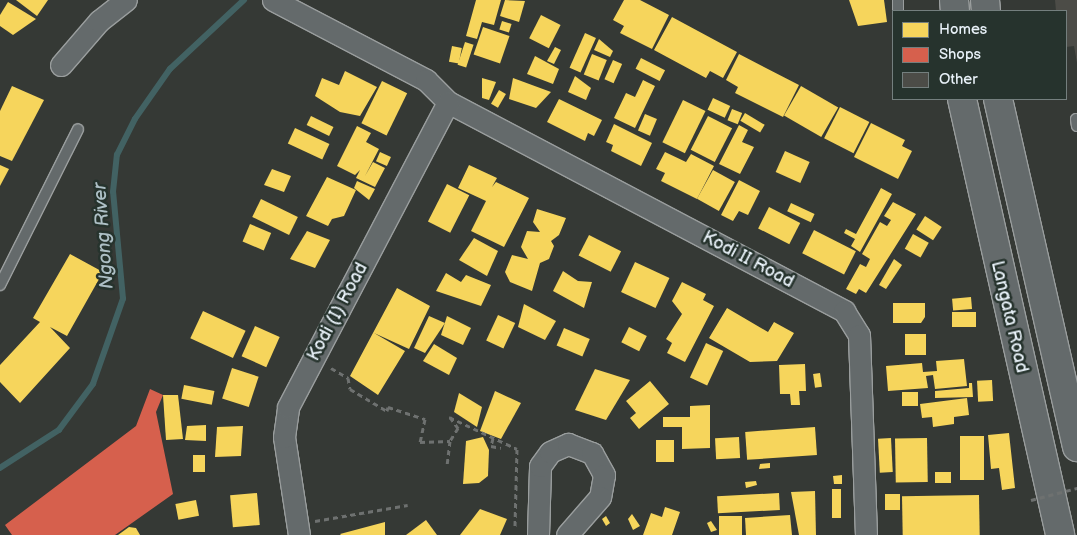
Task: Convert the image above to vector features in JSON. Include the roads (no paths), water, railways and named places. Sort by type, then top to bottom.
[{"type":"main road","name":"Langata Road","points":[[962,100],[1060,535]]},
{"type":"main road","name":"Langata Road","points":[[998,100],[1077,447]]},
{"type":"street","points":[[61,65],[99,21],[126,0]]},
{"type":"street","points":[[274,0],[426,80],[448,102]]},
{"type":"street","name":"Kodi (I) Road","points":[[298,529],[284,437],[288,407],[448,102]]},
{"type":"street","name":"Kodi II Road","points":[[448,102],[844,311],[853,320],[862,370],[866,535]]},
{"type":"street","points":[[538,535],[540,466],[550,452],[568,444],[592,453],[604,475],[600,496],[567,535]]},
{"type":"lane","points":[[99,21],[111,0]]},
{"type":"lane","points":[[0,285],[78,129]]},
{"type":"waterway","name":"Ngong River","points":[[0,468],[59,430],[93,384],[123,299],[113,192],[117,155],[135,119],[170,69],[244,0]]}]
